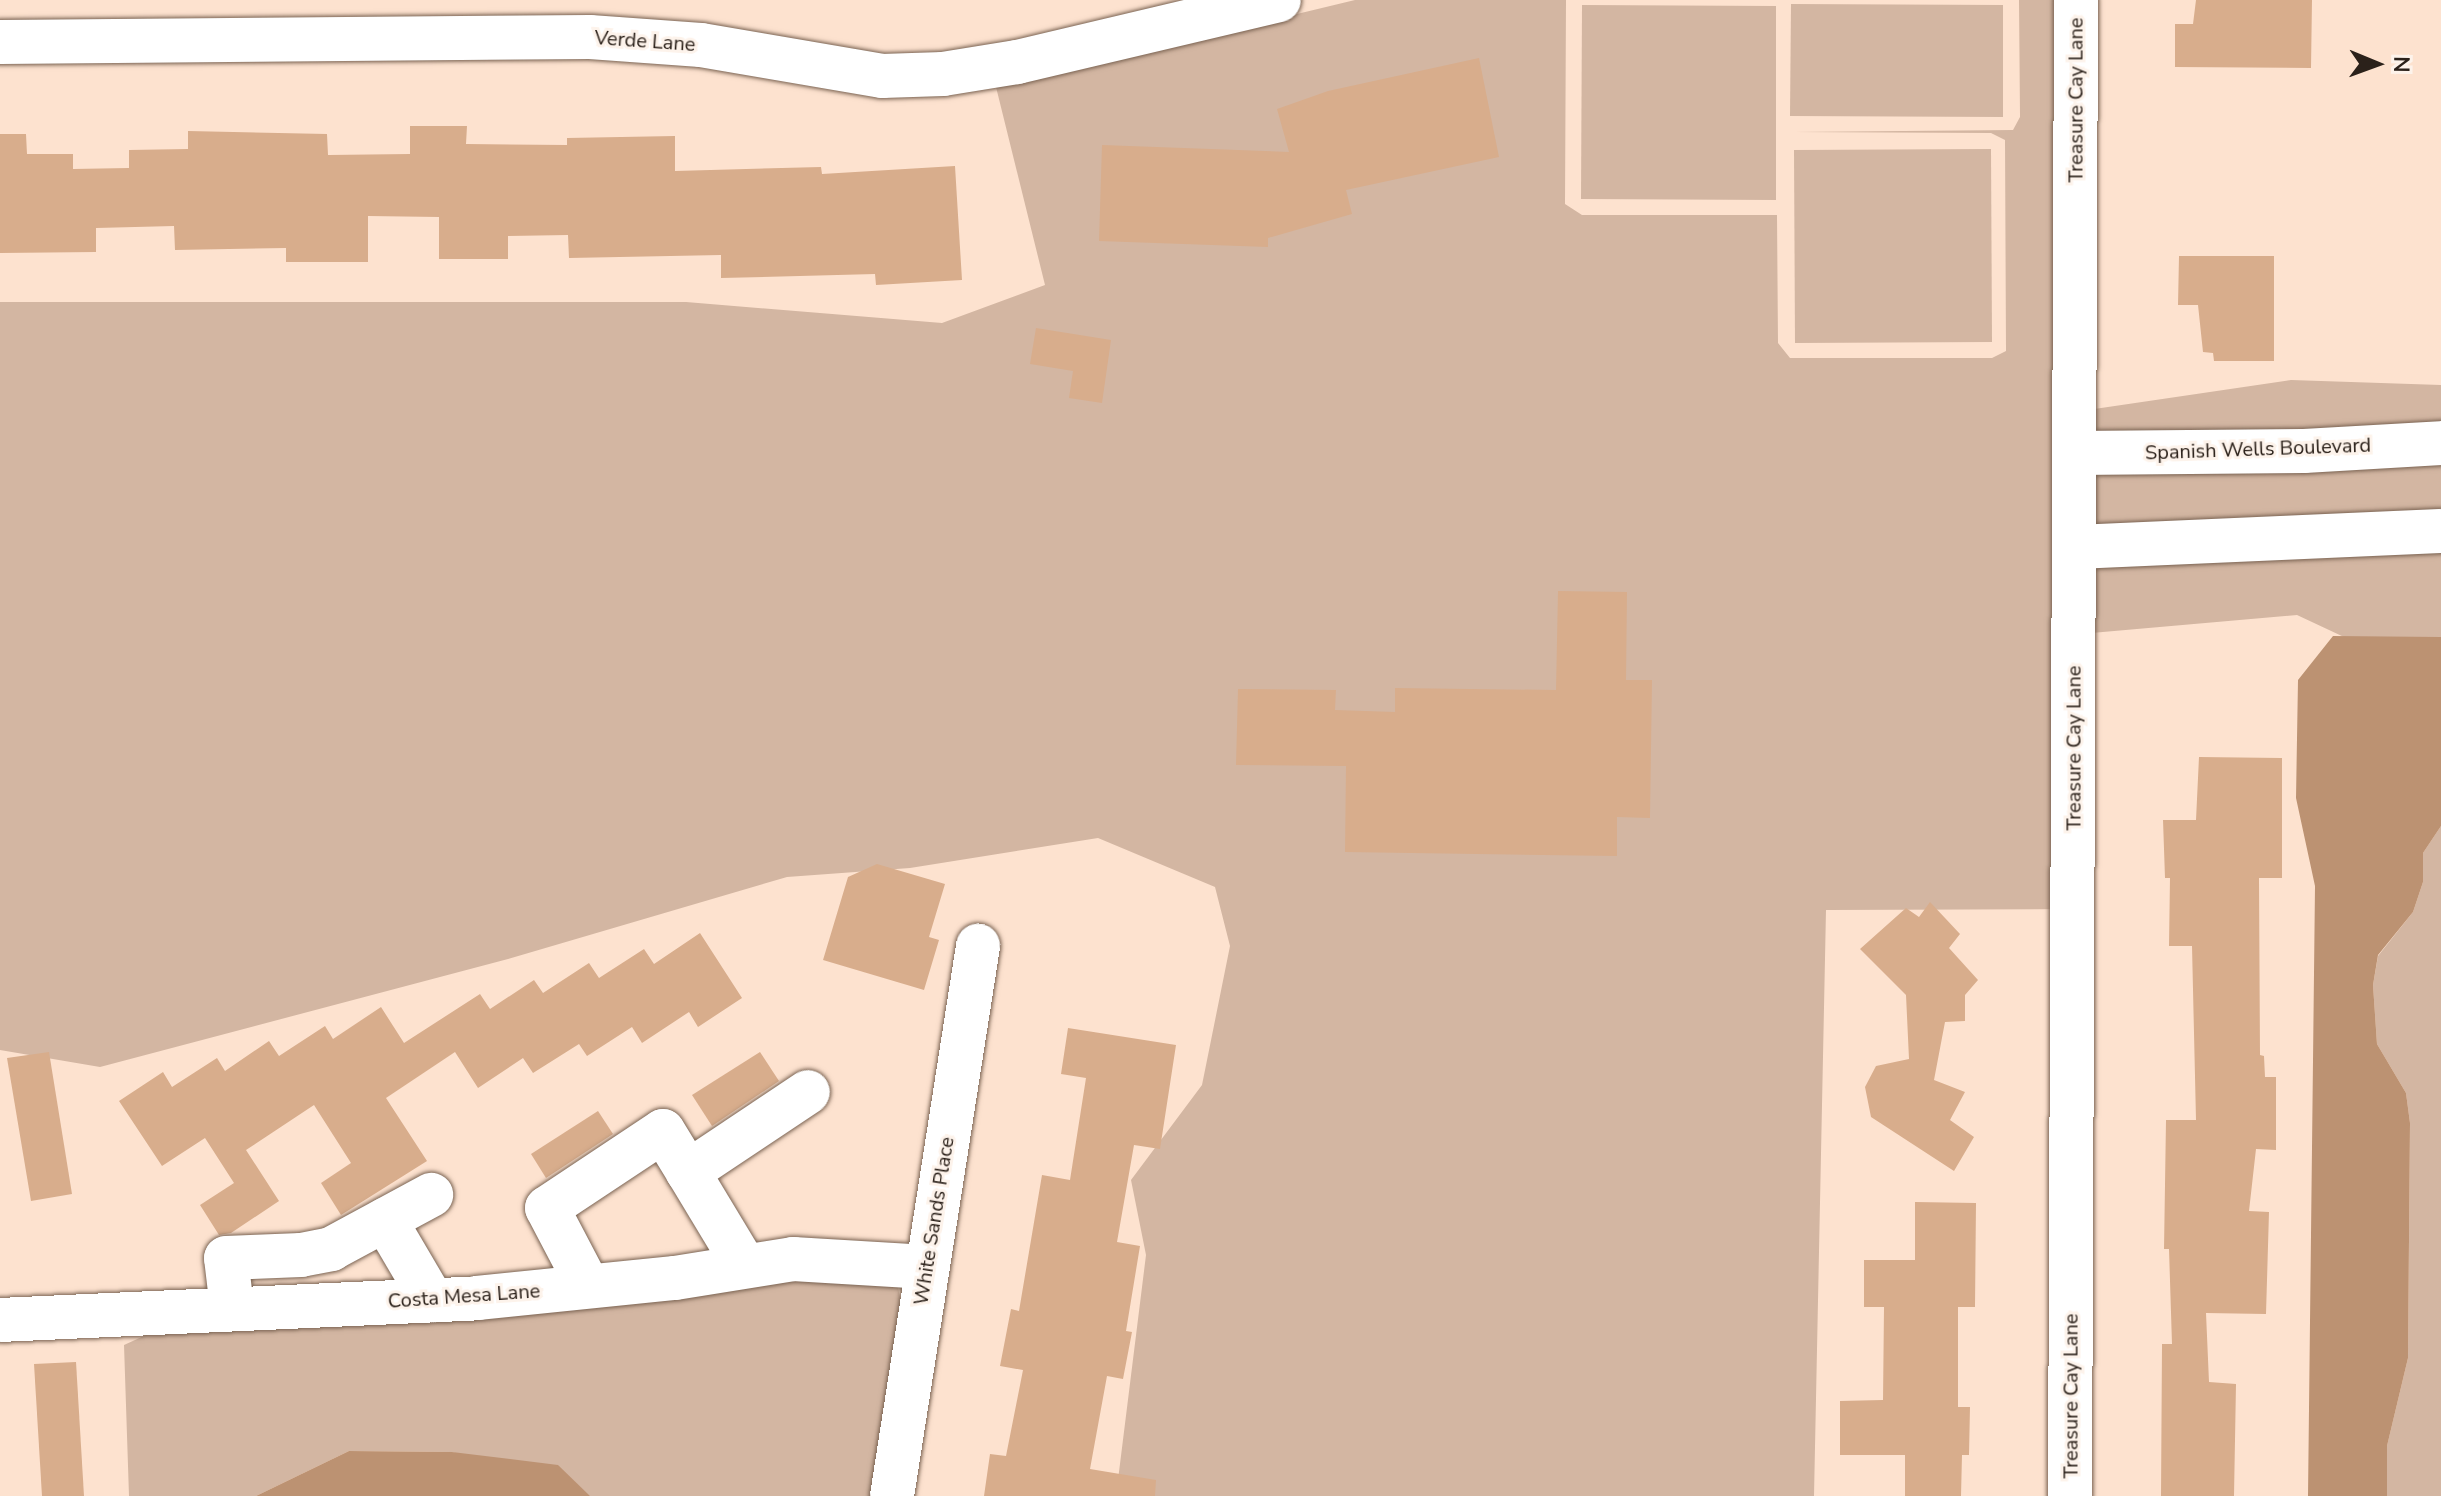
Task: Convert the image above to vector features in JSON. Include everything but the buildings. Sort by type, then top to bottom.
[{"type":"street","name":"Verde Lane","points":[[0,42],[590,37],[701,45],[882,76],[943,74],[1017,62],[1279,0]]},
{"type":"street","name":"Treasure Cay Lane","points":[[2070,1496],[2076,0]]},
{"type":"street","name":"Spanish Wells Boulevard","points":[[2075,453],[2304,451],[2441,443]]},
{"type":"street","points":[[2075,547],[2441,531]]},
{"type":"street","name":"White Sands Place","points":[[892,1496],[978,946]]},
{"type":"street","points":[[688,1172],[808,1092]]},
{"type":"street","points":[[588,1286],[547,1208],[663,1131],[744,1265]]},
{"type":"street","points":[[232,1308],[226,1258],[301,1255],[331,1249],[431,1195]]},
{"type":"street","points":[[385,1220],[432,1300]]},
{"type":"street","name":"Costa Mesa Lane","points":[[0,1320],[432,1300],[588,1286],[793,1259],[927,1267]]},
{"type":"shaded area","points":[[1355,0],[1566,0],[1565,204],[1582,215],[1777,215],[1778,343],[1790,358],[1992,358],[2006,351],[2005,140],[1991,133],[1794,132],[2013,130],[2020,117],[2019,0],[2069,0],[2074,412],[2291,380],[2441,385],[2441,637],[2344,637],[2297,615],[2080,634],[2076,909],[1826,910],[1814,1496],[1116,1496],[1146,1255],[1131,1180],[1202,1085],[1230,946],[1215,887],[1098,838],[910,868],[787,877],[508,959],[100,1067],[0,1050],[0,302],[686,302],[942,323],[1045,285],[996,87]]},
{"type":"shaded area","points":[[1791,4],[2003,5],[2003,117],[1790,116]]},
{"type":"shaded area","points":[[1582,5],[1776,6],[1776,200],[1581,199]]},
{"type":"shaded area","points":[[1991,149],[1992,342],[1795,343],[1794,150]]},
{"type":"shaded area","points":[[2333,636],[2441,637],[2441,826],[2423,853],[2423,882],[2413,912],[2378,955],[2373,985],[2377,1044],[2406,1093],[2410,1123],[2408,1358],[2387,1446],[2387,1496],[2308,1496],[2315,886],[2296,798],[2298,680]]},
{"type":"shaded area","points":[[2441,826],[2441,1496],[2387,1496],[2387,1446],[2408,1358],[2410,1123],[2406,1093],[2377,1044],[2373,985],[2378,956],[2413,912],[2423,882],[2423,853]]},
{"type":"shaded area","points":[[895,1269],[905,1327],[892,1496],[590,1496],[452,1452],[349,1451],[256,1496],[129,1496],[124,1345],[146,1335]]},
{"type":"shaded area","points":[[349,1451],[452,1452],[558,1465],[590,1496],[256,1496]]}]
